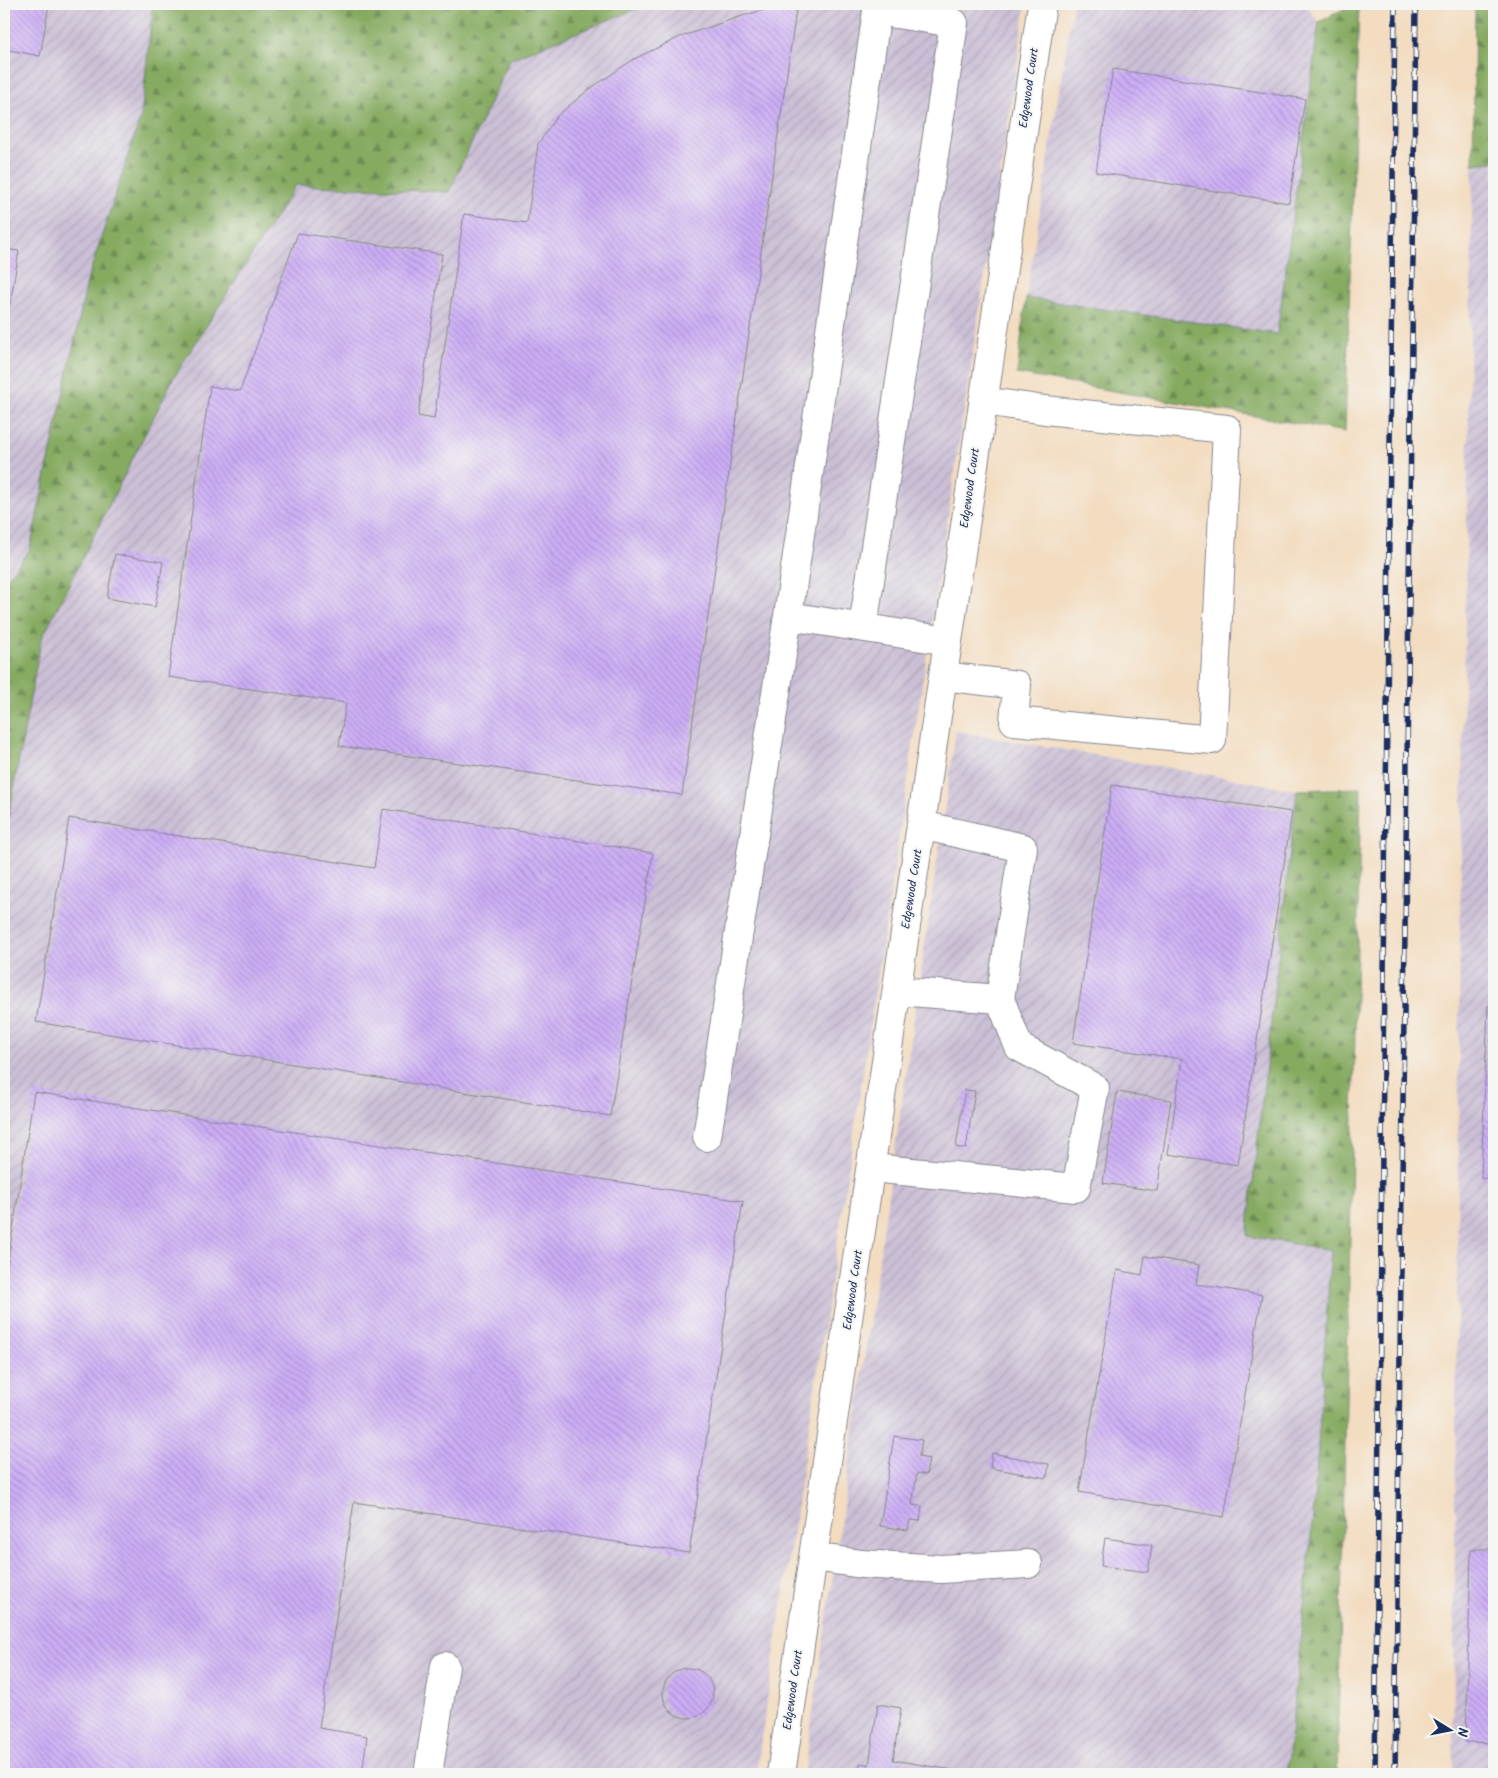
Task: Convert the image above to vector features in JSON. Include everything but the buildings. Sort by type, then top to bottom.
[{"type":"street","name":"Edgewood Court","points":[[781,1774],[1042,4]]},
{"type":"street","points":[[707,1137],[788,616],[877,11],[954,23],[863,627]]},
{"type":"street","points":[[943,676],[1017,685],[1014,721],[1212,740],[1227,429],[1045,410],[982,401]]},
{"type":"street","points":[[788,616],[948,641]]},
{"type":"street","points":[[871,1168],[1076,1188],[1095,1088],[1019,1047],[1000,999],[1023,848],[921,826]]},
{"type":"street","points":[[896,991],[1000,999]]},
{"type":"street","points":[[813,1556],[862,1564],[941,1569],[1028,1564]]},
{"type":"street","points":[[428,1774],[445,1666]]},
{"type":"shaded area","points":[[4,4],[153,4],[141,116],[88,278],[30,549],[4,582]]},
{"type":"shaded area","points":[[649,4],[1026,4],[756,1774],[4,1774],[4,840],[41,640],[174,377],[296,185],[449,192],[510,59]]},
{"type":"shaded area","points":[[1073,4],[1305,4],[1319,22],[1277,334],[1026,298]]},
{"type":"shaded area","points":[[1494,162],[1494,1774],[1453,1774],[1460,917],[1473,164]]},
{"type":"shaded area","points":[[956,731],[1297,790],[1247,1236],[1331,1249],[1314,1506],[1287,1774],[804,1774]]},
{"type":"green space","points":[[153,4],[649,4],[510,59],[449,192],[296,185],[174,377],[41,640],[4,840],[4,582],[30,549],[88,278],[141,116]]},
{"type":"green space","points":[[1353,4],[1359,4],[1345,432],[1017,374],[1026,298],[1277,334],[1319,22]]},
{"type":"green space","points":[[1475,4],[1494,4],[1494,162],[1473,164]]},
{"type":"green space","points":[[1361,788],[1337,1774],[1287,1774],[1314,1506],[1331,1250],[1247,1236],[1297,790]]},
{"type":"railway","points":[[1375,1774],[1395,4]]},
{"type":"railway","points":[[1395,1774],[1416,4]]}]
